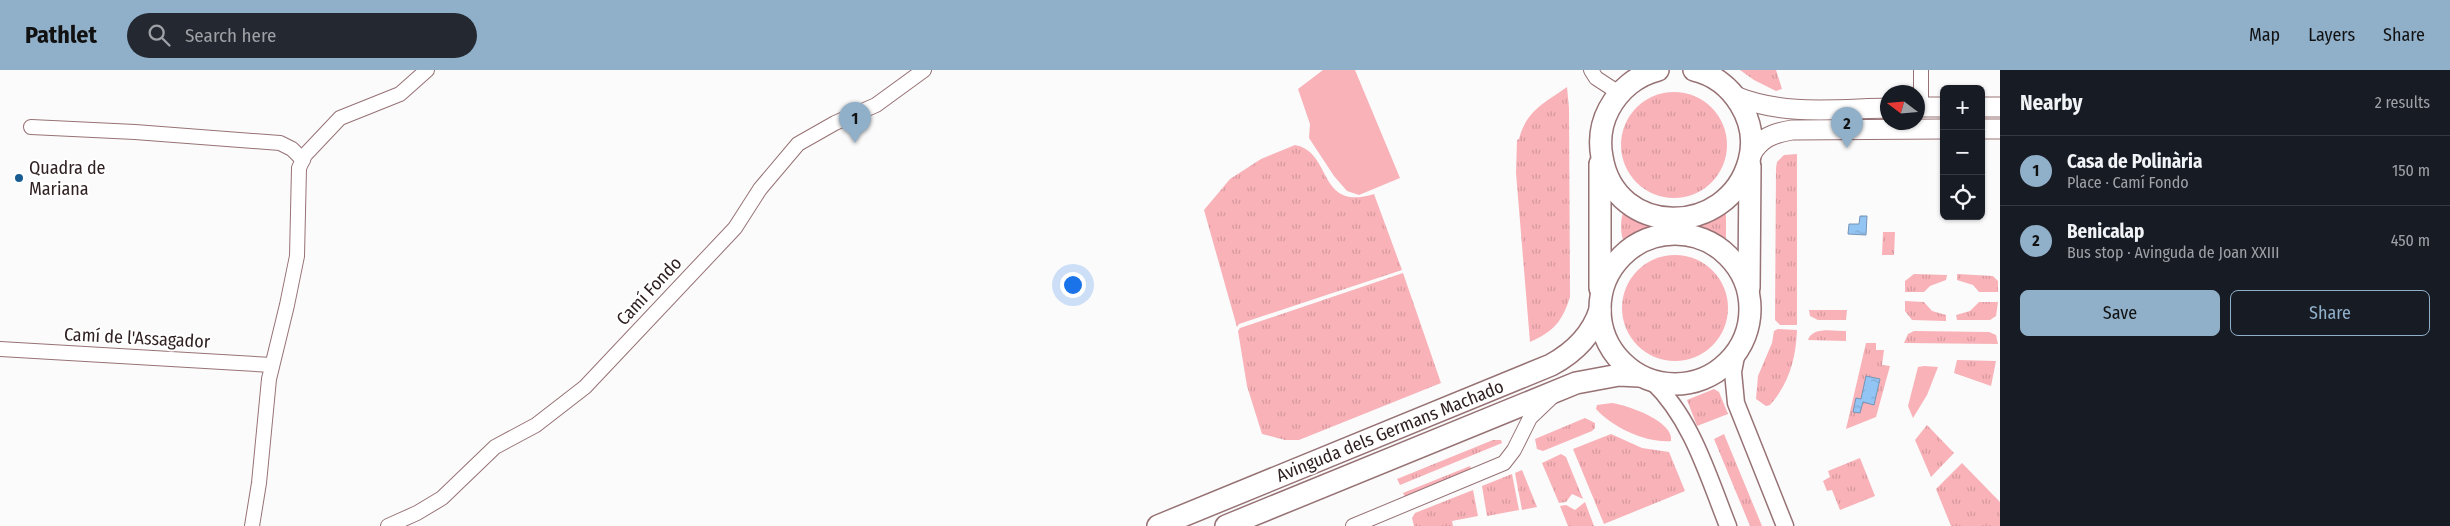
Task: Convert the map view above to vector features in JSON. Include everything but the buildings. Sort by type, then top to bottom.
[{"type":"main road","points":[[1631,70],[1606,114],[1601,138],[1601,150],[1607,174],[1621,196],[1641,211],[1666,218],[1685,218],[1703,214],[1725,201],[1741,181],[1750,157],[1758,143],[1770,135],[1792,130],[1940,129]]},
{"type":"main road","points":[[1620,92],[1638,78],[1658,70]]},
{"type":"main road","points":[[1713,77],[1751,102],[1790,110],[1880,108]]},
{"type":"main road","points":[[1713,77],[1748,119],[1751,133],[1750,317],[1746,335],[1737,351],[1718,371],[1698,380],[1679,384],[1646,378],[1626,367],[1615,355],[1602,326],[1600,307],[1608,275],[1626,252],[1651,238],[1673,234],[1694,236],[1720,249],[1740,271],[1749,299]]},
{"type":"main road","points":[[1925,107],[1940,107]]},
{"type":"main road","points":[[1985,107],[2000,107]]},
{"type":"main road","points":[[1985,129],[2000,129]]},
{"type":"main road","name":"Avinguda dels Germans Machado","points":[[1158,526],[1562,359],[1588,336],[1594,327],[1600,307],[1601,138]]},
{"type":"main road","name":"Avinguda dels Germans Machado","points":[[1226,526],[1576,382],[1619,375],[1646,378]]},
{"type":"street","points":[[252,526],[259,484],[269,379],[297,256],[299,168],[303,160],[340,118],[400,94],[428,70]]},
{"type":"street","name":"Camí Fondo","points":[[388,526],[417,513],[442,498],[495,447],[536,425],[585,387],[735,228],[760,189],[798,144],[835,123],[876,105],[924,70]]},
{"type":"street","points":[[1591,70],[1596,78],[1620,92]]},
{"type":"street","points":[[1920,85],[1921,70]]},
{"type":"street","points":[[31,127],[135,132],[280,143],[292,150],[303,160]]},
{"type":"street","name":"Camí de l'Assagador","points":[[0,349],[272,365]]},
{"type":"street","points":[[1737,351],[1733,372],[1736,403],[1785,526]]},
{"type":"street","points":[[1646,378],[1667,395],[1688,428],[1728,526]]},
{"type":"street","name":"Avinguda dels Germans Machado","points":[[1353,526],[1504,463],[1514,450],[1530,418],[1559,389]]},
{"type":"green space","points":[[1323,70],[1355,70],[1400,178],[1359,195],[1347,191],[1334,176],[1309,138],[1310,124],[1298,89]]},
{"type":"green space","points":[[1740,70],[1776,70],[1782,89],[1776,91],[1754,80]]},
{"type":"green space","points":[[1567,87],[1569,108],[1570,297],[1564,313],[1556,325],[1545,334],[1530,342],[1516,173],[1517,140],[1531,114],[1543,103]]},
{"type":"green space","points":[[1674,92],[1694,96],[1711,108],[1723,125],[1727,145],[1723,165],[1711,182],[1694,194],[1674,198],[1654,194],[1637,182],[1625,165],[1621,145],[1625,125],[1637,108],[1654,96]]},
{"type":"green space","points":[[1295,145],[1307,150],[1315,158],[1327,179],[1343,195],[1356,197],[1374,194],[1402,270],[1239,324],[1237,327],[1204,210],[1230,179],[1261,159]]},
{"type":"green space","points":[[1797,154],[1797,325],[1780,325],[1775,320],[1776,168],[1777,162],[1784,155]]},
{"type":"green space","points":[[1624,211],[1724,212],[1726,215],[1726,241],[1722,244],[1687,230],[1661,229],[1625,243],[1621,227]]},
{"type":"green space","points":[[1883,232],[1895,232],[1894,255],[1882,255]]},
{"type":"green space","points":[[1675,255],[1695,259],[1713,270],[1724,288],[1728,308],[1724,328],[1713,346],[1695,357],[1675,361],[1655,357],[1637,346],[1626,328],[1622,308],[1626,288],[1637,270],[1655,259]]},
{"type":"green space","points":[[1403,273],[1441,383],[1299,440],[1285,440],[1262,434],[1247,386],[1238,331],[1240,328]]},
{"type":"green space","points":[[1914,274],[1947,275],[1946,280],[1930,286],[1924,292],[1905,292],[1905,281]]},
{"type":"green space","points":[[1957,274],[1993,276],[1998,281],[1998,292],[1979,292],[1973,285],[1957,280]]},
{"type":"green space","points":[[1905,301],[1924,302],[1932,311],[1946,315],[1946,321],[1912,320],[1905,311]]},
{"type":"green space","points":[[1979,302],[1998,302],[1996,316],[1990,320],[1957,320],[1956,315],[1970,311]]},
{"type":"green space","points":[[1809,310],[1847,310],[1846,320],[1818,320],[1810,316]]},
{"type":"green space","points":[[1778,329],[1797,330],[1795,351],[1787,379],[1777,397],[1770,405],[1766,406],[1756,399],[1758,376],[1772,343],[1774,331]]},
{"type":"green space","points":[[1819,331],[1846,331],[1846,341],[1808,340],[1810,336]]},
{"type":"green space","points":[[1914,331],[1989,332],[1996,335],[1998,344],[1904,343],[1908,334]]},
{"type":"green space","points":[[1866,343],[1876,343],[1876,350],[1884,350],[1882,365],[1890,366],[1876,417],[1846,429]]},
{"type":"green space","points":[[1957,360],[1996,361],[1991,386],[1954,373]]},
{"type":"green space","points":[[1918,367],[1938,367],[1927,395],[1913,418],[1908,406]]},
{"type":"green space","points":[[1714,389],[1719,392],[1728,414],[1697,426],[1687,400]]},
{"type":"green space","points":[[1612,403],[1628,407],[1658,421],[1670,434],[1671,441],[1651,440],[1630,433],[1611,422],[1596,409],[1597,405]]},
{"type":"green space","points":[[1585,418],[1595,423],[1595,428],[1592,431],[1543,451],[1537,449],[1535,439]]},
{"type":"green space","points":[[1927,425],[1954,453],[1931,477],[1915,440]]},
{"type":"green space","points":[[1611,434],[1642,448],[1669,452],[1685,491],[1604,524],[1573,449]]},
{"type":"green space","points":[[1724,434],[1762,526],[1750,526],[1714,439]]},
{"type":"green space","points":[[1493,440],[1501,440],[1502,443],[1400,485],[1397,479]]},
{"type":"green space","points":[[1561,454],[1566,457],[1583,499],[1572,494],[1566,502],[1559,503],[1542,463]]},
{"type":"green space","points":[[1860,458],[1875,496],[1840,510],[1832,490],[1827,491],[1823,481],[1830,477],[1828,471]]},
{"type":"green space","points":[[1962,463],[2000,502],[2000,526],[1951,526],[1936,489]]},
{"type":"green space","points":[[1470,466],[1472,472],[1406,499],[1403,493]]},
{"type":"green space","points":[[1522,470],[1537,507],[1522,510],[1515,473]]},
{"type":"green space","points":[[1512,474],[1519,510],[1487,516],[1482,486]]},
{"type":"green space","points":[[1473,490],[1478,516],[1452,521],[1453,526],[1414,526],[1412,518],[1415,513]]},
{"type":"green space","points":[[1585,502],[1594,526],[1568,526],[1560,506],[1566,505],[1575,510]]},
{"type":"water","points":[[1860,216],[1867,216],[1866,235],[1848,234],[1849,224],[1859,224]]},
{"type":"water","points":[[1866,376],[1880,379],[1874,405],[1863,402],[1860,413],[1853,412],[1856,398],[1861,399]]},
{"type":"place","name":"Casa de Polinària","points":[[855,143]]},
{"type":"place","name":"Benicalap","points":[[1847,148]]},
{"type":"place","name":"Quadra de Mariana","points":[[19,178]]}]
